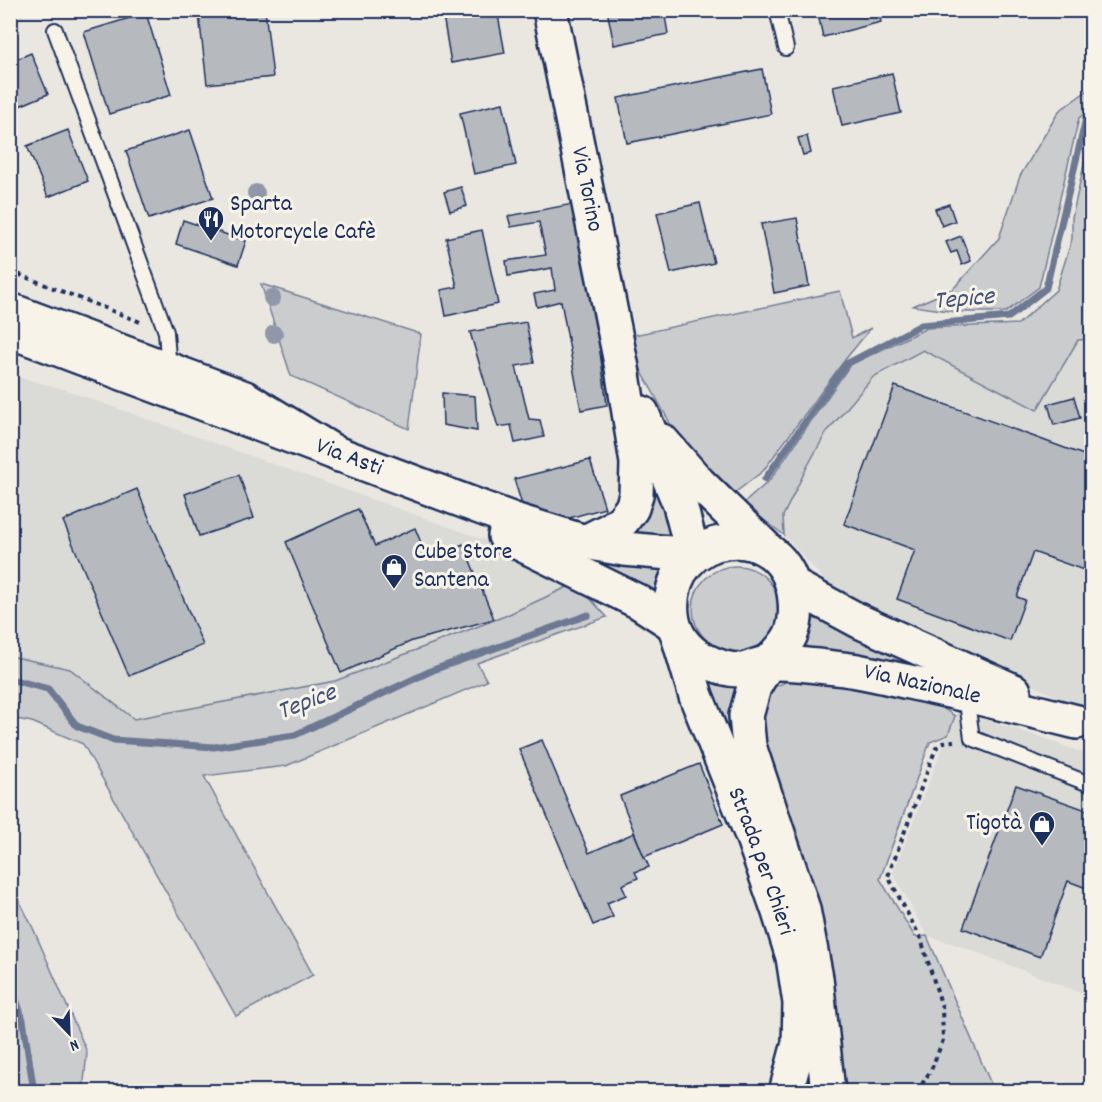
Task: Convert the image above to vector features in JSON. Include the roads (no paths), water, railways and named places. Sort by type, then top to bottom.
[{"type":"main road","name":"Via Torino","points":[[550,10],[622,368],[637,464],[636,495],[632,508],[623,520],[611,529],[585,542]]},
{"type":"main road","points":[[10,310],[168,380]]},
{"type":"main road","points":[[10,331],[168,380]]},
{"type":"main road","name":"Via Asti","points":[[10,353],[516,540],[639,602],[676,632]]},
{"type":"main road","name":"Via Torino","points":[[622,368],[680,506],[693,555]]},
{"type":"main road","name":"Via Asti","points":[[168,380],[245,398],[339,455],[498,515],[585,542],[624,549],[693,555]]},
{"type":"main road","name":"Via Torino","points":[[645,421],[699,483],[765,547]]},
{"type":"main road","points":[[676,632],[670,598],[678,574],[693,555],[713,545],[739,540],[765,547],[783,564],[794,586],[797,618],[787,644],[768,663]]},
{"type":"main road","name":"Via Nazionale","points":[[794,586],[861,622],[977,673],[1084,724]]},
{"type":"main road","name":"Via Nazionale","points":[[676,632],[698,657],[720,668],[742,670],[768,663],[852,671],[966,694],[1084,724]]},
{"type":"main road","name":"Strada per Chieri","points":[[676,632],[696,696],[753,838],[793,957],[800,1003],[799,1043],[786,1092]]},
{"type":"main road","name":"Strada per Chieri","points":[[768,663],[754,687],[746,716],[749,746],[803,909],[816,978],[828,1092]]},
{"type":"lane","points":[[777,10],[786,48]]},
{"type":"lane","points":[[55,30],[166,332],[168,380]]},
{"type":"lane","points":[[966,694],[972,738],[1092,785]]},
{"type":"waterway","name":"Tepice","points":[[765,479],[846,364],[921,325],[1009,317],[1046,288],[1086,118],[1092,115]]},
{"type":"waterway","name":"Tepice","points":[[10,679],[48,689],[77,726],[113,740],[214,747],[295,735],[433,670],[588,615]]},
{"type":"waterway","name":"Tepice","points":[[10,982],[23,1020],[34,1092]]},
{"type":"place","name":"Sparta Motorcycle Cafè","points":[[211,242]]},
{"type":"place","name":"Cube Store Santena","points":[[394,590]]},
{"type":"place","name":"Tigotà","points":[[1042,847]]}]
